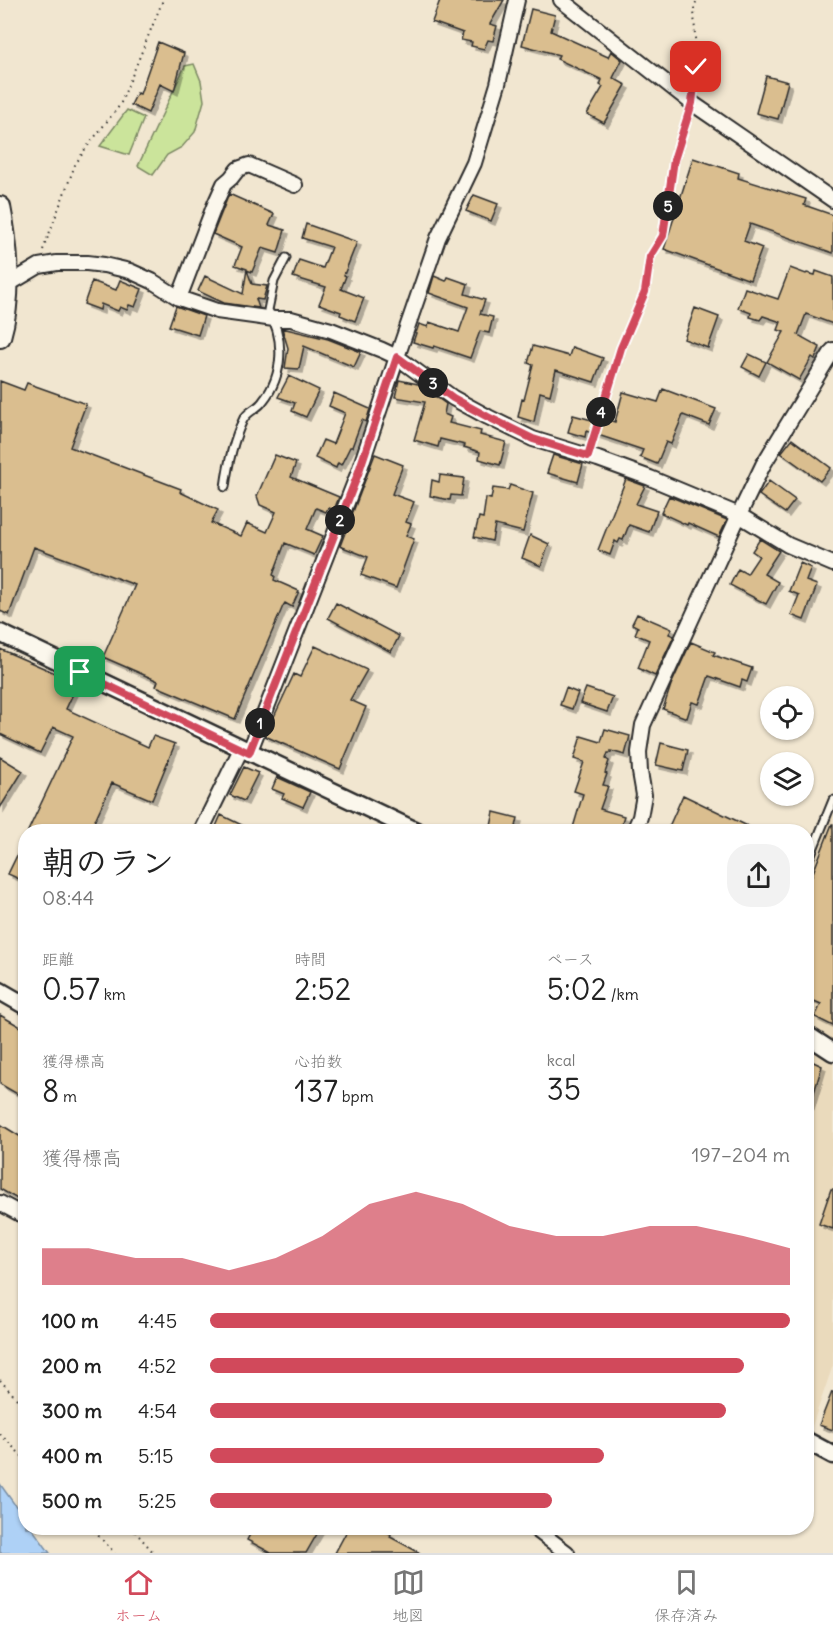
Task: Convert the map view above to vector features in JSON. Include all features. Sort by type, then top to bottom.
[{"type":"main road","points":[[0,207],[6,238],[7,285],[0,338]]},
{"type":"street","points":[[205,824],[245,751],[358,474],[438,238],[474,163],[498,84],[517,0]]},
{"type":"street","points":[[561,0],[692,103],[833,200]]},
{"type":"street","points":[[179,298],[224,184],[238,169],[249,165],[295,185]]},
{"type":"street","points":[[7,285],[39,266],[57,263],[87,263],[130,271],[152,281],[179,298],[217,311],[274,319],[291,319],[331,330],[397,357],[453,398],[533,439],[650,478],[739,515],[788,545],[833,564]]},
{"type":"street","points":[[637,824],[644,795],[639,752],[644,725],[763,465],[833,350]]},
{"type":"street","points":[[0,633],[401,824]]},
{"type":"street","points":[[0,991],[18,1001]]},
{"type":"street","points":[[814,1040],[833,1052]]},
{"type":"street","points":[[0,1203],[18,1213]]},
{"type":"street","points":[[814,1445],[833,1455]]},
{"type":"street","points":[[543,1535],[567,1553]]},
{"type":"lane","points":[[225,487],[228,462],[244,417],[263,402],[275,381],[281,346],[274,319],[268,310],[274,281],[286,258]]},
{"type":"lane","points":[[814,847],[833,800]]},
{"type":"path","points":[[39,266],[75,165],[120,105],[163,0]]},
{"type":"path","points":[[588,456],[621,348],[645,292],[650,257],[663,236],[674,160],[692,103],[696,67],[694,7],[697,0]]},
{"type":"path","points":[[0,1380],[18,1400]]},
{"type":"path","points":[[0,1434],[18,1452]]},
{"type":"path","points":[[98,1535],[115,1553]]},
{"type":"path","points":[[138,1535],[154,1553]]},
{"type":"shaded area","points":[[833,800],[833,1365],[814,1420],[814,846]]},
{"type":"green space","points":[[194,64],[201,81],[204,101],[195,132],[182,147],[167,155],[153,175],[138,166],[185,66]]},
{"type":"green space","points":[[127,110],[144,118],[129,155],[100,146]]},
{"type":"water","points":[[0,1484],[18,1509],[18,1535],[37,1535],[50,1553],[0,1553]]},
{"type":"building","points":[[440,0],[504,0],[490,24],[497,26],[493,41],[488,40],[484,49],[471,46],[472,42],[461,40],[463,33],[432,22]]},
{"type":"building","points":[[531,9],[555,15],[551,31],[608,57],[611,51],[622,60],[613,78],[626,85],[604,123],[587,114],[603,87],[600,85],[602,80],[557,59],[559,55],[522,45]]},
{"type":"building","points":[[158,42],[184,53],[174,91],[160,84],[148,113],[131,105],[137,93],[140,94]]},
{"type":"building","points":[[766,76],[788,82],[778,119],[756,113]]},
{"type":"building","points":[[693,158],[739,173],[738,178],[806,199],[804,205],[833,215],[833,253],[750,224],[744,241],[762,248],[750,280],[664,249]]},
{"type":"building","points":[[229,194],[274,214],[269,225],[285,230],[278,253],[262,248],[252,272],[247,270],[252,284],[267,286],[263,300],[256,299],[259,308],[224,303],[198,291],[205,276],[243,294],[247,269],[235,265],[242,247],[213,234]]},
{"type":"building","points":[[474,195],[498,204],[491,221],[466,211]]},
{"type":"building","points":[[306,224],[357,242],[341,289],[364,298],[355,321],[340,315],[341,312],[319,304],[326,287],[293,277],[299,260],[323,268],[331,247],[302,238]]},
{"type":"building","points":[[790,268],[806,274],[815,275],[816,271],[833,277],[833,324],[806,314],[798,335],[820,347],[815,359],[812,357],[799,380],[767,362],[784,332],[778,330],[781,322],[763,316],[760,320],[750,317],[751,313],[738,308],[745,288],[778,299]]},
{"type":"building","points":[[434,276],[446,281],[448,277],[468,284],[465,294],[485,300],[480,314],[493,317],[489,333],[480,331],[470,358],[434,346],[433,348],[413,342],[419,324],[428,327],[429,322],[459,332],[468,307],[429,293]]},
{"type":"building","points":[[120,280],[142,289],[135,307],[129,305],[127,310],[120,307],[118,311],[101,304],[100,310],[84,304],[92,281],[116,290]]},
{"type":"building","points":[[176,306],[204,316],[198,335],[169,326]]},
{"type":"building","points":[[695,308],[719,317],[708,348],[684,339]]},
{"type":"building","points":[[282,328],[328,339],[361,352],[354,367],[304,346],[299,369],[285,368],[288,348]]},
{"type":"building","points":[[533,346],[569,356],[572,347],[603,358],[594,382],[556,370],[550,395],[540,392],[534,422],[518,417],[533,365],[528,363]]},
{"type":"building","points":[[749,354],[766,362],[759,376],[742,367]]},
{"type":"building","points":[[289,376],[319,390],[306,417],[292,411],[295,403],[278,397]]},
{"type":"building","points":[[399,380],[418,384],[446,404],[444,414],[451,417],[449,423],[481,431],[480,435],[506,442],[500,465],[479,459],[480,452],[464,447],[465,445],[440,439],[438,447],[414,440],[425,402],[395,397]]},
{"type":"building","points":[[0,381],[24,390],[27,383],[86,404],[70,447],[181,489],[180,492],[218,510],[211,523],[241,536],[247,523],[267,532],[276,512],[260,505],[257,496],[275,455],[296,463],[291,477],[339,497],[334,510],[328,508],[326,512],[316,508],[307,529],[323,536],[314,555],[285,543],[273,575],[274,580],[299,591],[292,607],[285,603],[283,606],[235,719],[156,686],[158,681],[103,657],[135,585],[34,547],[9,615],[0,611]]},
{"type":"building","points":[[663,389],[716,409],[709,425],[683,415],[671,444],[666,442],[657,464],[640,457],[643,450],[586,431],[585,437],[568,432],[573,415],[607,424],[608,420],[615,422],[623,392],[658,402]]},
{"type":"building","points":[[334,393],[370,409],[366,422],[362,420],[352,447],[341,465],[338,463],[336,468],[315,458],[323,440],[333,444],[345,413],[329,406]]},
{"type":"building","points":[[792,439],[831,468],[820,481],[781,453]]},
{"type":"building","points":[[375,454],[403,465],[392,494],[414,502],[406,522],[411,524],[406,536],[414,539],[396,588],[361,575],[368,557],[340,546]]},
{"type":"building","points":[[553,455],[583,464],[578,482],[547,473]]},
{"type":"building","points":[[440,475],[464,478],[461,496],[451,495],[450,500],[430,496],[432,480],[439,482]]},
{"type":"building","points":[[626,479],[645,486],[636,504],[657,511],[649,532],[629,525],[623,540],[620,539],[618,543],[615,541],[610,555],[598,550]]},
{"type":"building","points":[[769,481],[795,500],[785,513],[759,495]]},
{"type":"building","points":[[510,485],[533,493],[523,532],[495,525],[492,541],[474,537],[479,517],[483,518],[486,498],[491,499],[493,488],[508,490]]},
{"type":"building","points":[[669,496],[727,520],[719,537],[661,513]]},
{"type":"building","points":[[530,535],[549,544],[541,566],[522,558]]},
{"type":"building","points":[[760,539],[779,551],[764,574],[778,582],[766,604],[730,585],[738,569],[747,574],[759,556],[752,551]]},
{"type":"building","points":[[800,563],[811,568],[806,581],[817,585],[804,620],[791,615],[799,595],[789,591]]},
{"type":"building","points":[[336,603],[399,636],[391,652],[328,618]]},
{"type":"building","points":[[637,614],[672,629],[669,634],[674,636],[655,676],[638,668],[649,640],[635,634],[638,627],[632,624]]},
{"type":"building","points":[[691,642],[715,652],[713,655],[752,668],[747,682],[742,680],[740,687],[709,676],[699,704],[692,702],[687,718],[663,709],[671,685]]},
{"type":"building","points":[[315,646],[367,670],[350,700],[366,707],[340,769],[265,736],[294,674],[300,677]]},
{"type":"building","points":[[0,649],[78,683],[66,709],[148,747],[153,736],[175,744],[152,800],[112,783],[93,824],[31,824],[73,736],[53,727],[40,753],[0,734]]},
{"type":"building","points":[[566,688],[578,693],[572,709],[560,705]]},
{"type":"building","points":[[586,688],[613,697],[607,712],[580,703]]},
{"type":"building","points":[[605,729],[630,736],[625,755],[611,751],[608,753],[606,759],[609,761],[605,773],[607,774],[603,785],[608,786],[600,809],[624,816],[621,824],[574,824],[583,794],[574,791],[584,762],[574,759],[581,736],[601,742]]},
{"type":"building","points":[[661,743],[688,750],[683,771],[656,765]]},
{"type":"building","points":[[0,757],[23,771],[0,808]]},
{"type":"building","points":[[244,767],[258,773],[244,801],[230,795]]},
{"type":"building","points":[[277,777],[310,792],[303,807],[282,798],[284,794],[272,789]]},
{"type":"building","points":[[683,795],[743,824],[670,824]]},
{"type":"building","points":[[494,812],[518,818],[517,824],[491,824]]},
{"type":"building","points":[[221,815],[240,824],[217,824]]},
{"type":"building","points":[[833,824],[833,1026],[815,1017],[821,1004],[814,1001],[814,870]]},
{"type":"building","points":[[18,853],[18,878],[8,874]]},
{"type":"building","points":[[0,1015],[18,1025],[18,1094],[0,1084]]},
{"type":"building","points":[[814,1062],[822,1066],[814,1093]]},
{"type":"building","points":[[0,1124],[18,1135],[18,1199],[0,1189]]},
{"type":"building","points":[[831,1189],[833,1189],[833,1229],[819,1224]]},
{"type":"building","points":[[833,1392],[833,1430],[819,1425]]},
{"type":"building","points":[[250,1535],[316,1535],[306,1553],[271,1553],[247,1540]]},
{"type":"building","points":[[345,1535],[391,1535],[390,1537],[420,1553],[335,1553]]},
{"type":"route","points":[[80,672],[249,753],[358,474],[397,357],[453,398],[488,417],[533,439],[588,456],[621,348],[645,292],[650,257],[663,236],[674,160],[692,103],[696,67]]}]
